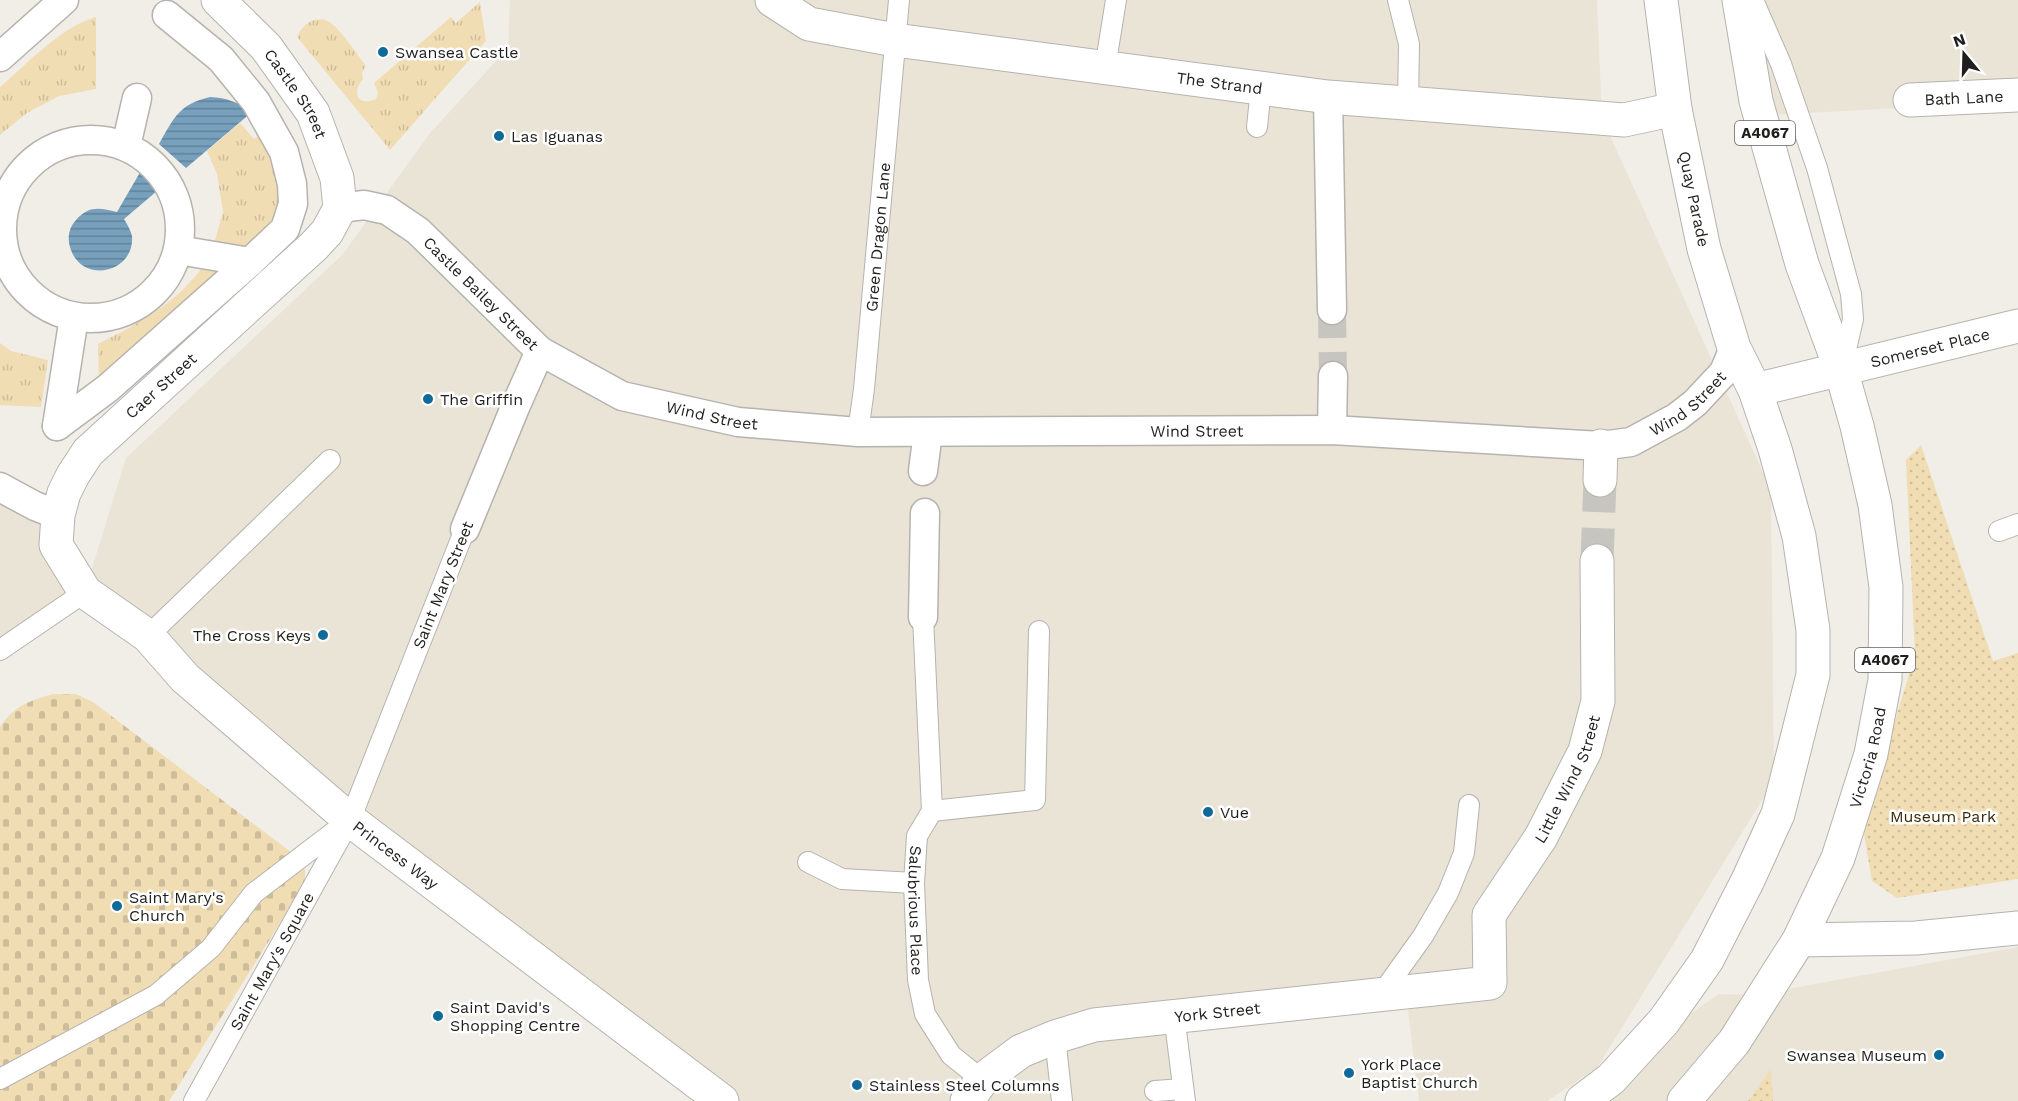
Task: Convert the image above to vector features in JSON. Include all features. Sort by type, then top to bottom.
[{"type":"street","points":[[0,57],[64,0]]},
{"type":"street","name":"Castle Street","points":[[218,0],[266,47],[313,113],[337,178],[339,208]]},
{"type":"street","name":"The Strand","points":[[772,0],[809,24],[895,39],[1328,97],[1624,120],[1676,109]]},
{"type":"street","name":"Quay Parade","points":[[1660,0],[1676,109],[1704,249],[1734,348],[1755,390]]},
{"type":"street","name":"A4067","points":[[1739,0],[1756,101],[1803,264],[1841,370]]},
{"type":"street","points":[[74,317],[57,426],[108,388],[250,262],[285,229],[293,204],[292,184],[284,152],[256,102],[221,59],[167,15]]},
{"type":"street","name":"Bath Lane","points":[[1910,100],[2018,95]]},
{"type":"street","points":[[1328,97],[1332,310]]},
{"type":"street","points":[[126,146],[137,98]]},
{"type":"street","points":[[96,140],[126,146],[148,160],[164,178],[176,200],[180,225],[178,250],[168,275],[143,301],[128,310],[101,318],[74,317],[47,307],[25,289],[9,265],[1,241],[4,207],[17,179],[38,157],[65,143],[96,140]]},
{"type":"street","name":"Castle Bailey Street","points":[[339,208],[364,205],[387,210],[418,231],[540,351],[622,396]]},
{"type":"street","name":"Caer Street","points":[[85,592],[56,545],[58,515],[72,475],[88,452],[314,246],[327,232],[339,208]]},
{"type":"street","points":[[178,250],[250,262]]},
{"type":"street","name":"Somerset Place","points":[[1755,390],[2017,329]]},
{"type":"street","name":"Wind Street","points":[[622,396],[738,422],[858,432],[1332,430],[1601,446],[1631,442],[1677,417],[1695,403],[1724,372],[1734,348]]},
{"type":"street","name":"Saint Mary Street","points":[[465,529],[540,351]]},
{"type":"street","name":"Victoria Road","points":[[1684,1101],[1734,1042],[1799,940],[1838,858],[1871,754],[1885,680],[1886,587],[1875,505],[1857,426],[1841,370]]},
{"type":"street","points":[[1332,430],[1333,376]]},
{"type":"street","points":[[1582,1101],[1611,1079],[1664,1021],[1707,960],[1748,880],[1778,814],[1796,744],[1812,675],[1813,630],[1799,536],[1775,449],[1755,390]]},
{"type":"street","points":[[923,471],[928,432]]},
{"type":"street","points":[[1600,480],[1601,446]]},
{"type":"street","points":[[0,487],[34,506],[58,515]]},
{"type":"street","points":[[923,616],[925,513]]},
{"type":"street","name":"Little Wind Street","points":[[1491,983],[1489,915],[1546,827],[1585,751],[1598,701],[1597,561]]},
{"type":"street","name":"Princess Way","points":[[85,592],[148,636],[184,678],[350,820],[722,1101]]},
{"type":"street","points":[[1799,940],[1916,938],[2018,928]]},
{"type":"street","name":"York Street","points":[[975,1090],[1021,1051],[1054,1037],[1094,1025],[1491,983]]},
{"type":"lane","name":"Green Dragon Lane","points":[[858,432],[864,389],[899,0]]},
{"type":"lane","points":[[1105,68],[1116,0]]},
{"type":"lane","points":[[1398,0],[1409,44],[1408,103]]},
{"type":"lane","points":[[1754,0],[1781,64],[1817,168],[1849,284],[1853,319],[1841,370]]},
{"type":"lane","points":[[1257,127],[1261,88]]},
{"type":"lane","points":[[148,636],[330,460]]},
{"type":"lane","points":[[1999,531],[2018,524]]},
{"type":"lane","name":"Saint Mary Street","points":[[350,820],[465,529]]},
{"type":"lane","points":[[0,648],[85,592]]},
{"type":"lane","points":[[923,616],[932,812],[1035,800],[1039,631]]},
{"type":"lane","points":[[1380,996],[1423,936],[1448,893],[1464,853],[1469,805]]},
{"type":"lane","name":"Salubrious Place","points":[[932,812],[917,836],[914,883],[918,980],[925,1014],[975,1090]]},
{"type":"lane","points":[[0,1079],[156,995],[211,948],[254,893],[350,820]]},
{"type":"lane","name":"Saint Mary's Square","points":[[194,1101],[350,820]]},
{"type":"lane","points":[[808,862],[842,879],[914,883]]},
{"type":"lane","points":[[1155,1091],[1184,1095],[1174,1016]]},
{"type":"lane","points":[[1054,1037],[1062,1101]]},
{"type":"shaded area","points":[[510,0],[1597,0],[1602,118],[1771,490],[1774,781],[1597,1068],[1547,1101],[1419,1101],[1406,994],[1175,1015],[1185,1101],[722,1101],[85,592],[0,650],[0,487],[58,515],[85,591],[126,458],[343,254],[430,133],[508,48]]},
{"type":"shaded area","points":[[1744,0],[2018,0],[2018,102],[1769,115]]},
{"type":"shaded area","points":[[2018,947],[2018,1101],[1562,1101],[1719,994],[1755,995]]},
{"type":"green space","points":[[480,2],[486,41],[390,150],[297,37],[312,21],[321,19],[335,27],[366,66],[362,72],[363,79],[357,89],[357,94],[361,100],[370,101],[376,99],[378,93],[374,83],[451,17],[456,23]]},
{"type":"green space","points":[[96,17],[96,89],[59,96],[27,113],[0,135],[0,87],[70,28]]},
{"type":"green space","points":[[240,123],[254,139],[259,136],[277,175],[280,196],[276,217],[252,252],[213,247],[223,212],[217,174],[207,151]]},
{"type":"green space","points":[[206,262],[237,267],[99,390],[98,344],[158,310],[184,289]]},
{"type":"green space","points":[[0,343],[11,351],[48,360],[41,407],[0,405]]},
{"type":"green space","name":"Museum Park","points":[[1921,445],[1993,661],[2018,653],[2018,879],[1897,898],[1872,881],[1863,828],[1915,654],[1906,460]]},
{"type":"green space","points":[[53,694],[76,694],[93,702],[300,859],[305,870],[305,883],[169,1101],[0,1101],[0,727],[23,705]]},
{"type":"green space","points":[[1771,1069],[1773,1101],[1748,1101]]},
{"type":"water","points":[[210,97],[232,101],[252,112],[186,168],[159,144],[178,113],[191,104]]},
{"type":"water","points":[[142,169],[147,173],[157,191],[124,219],[132,236],[131,249],[117,266],[107,270],[86,267],[77,261],[71,250],[69,238],[71,227],[81,215],[90,210],[117,212]]},
{"type":"tunnel","points":[[1332,310],[1333,376]]},
{"type":"tunnel","points":[[1597,561],[1600,480]]},
{"type":"place","name":"Swansea Castle","points":[[383,52]]},
{"type":"place","name":"Las Iguanas","points":[[499,136]]},
{"type":"place","name":"The Griffin","points":[[428,399]]},
{"type":"place","name":"The Cross Keys","points":[[323,635]]},
{"type":"place","name":"Vue","points":[[1208,812]]},
{"type":"place","name":"Saint Mary's Church","points":[[117,906]]},
{"type":"place","name":"Saint David's Shopping Centre","points":[[438,1016]]},
{"type":"place","name":"Swansea Museum","points":[[1939,1055]]},
{"type":"place","name":"York Place Baptist Church","points":[[1349,1073]]},
{"type":"place","name":"Stainless Steel Columns","points":[[857,1085]]}]
